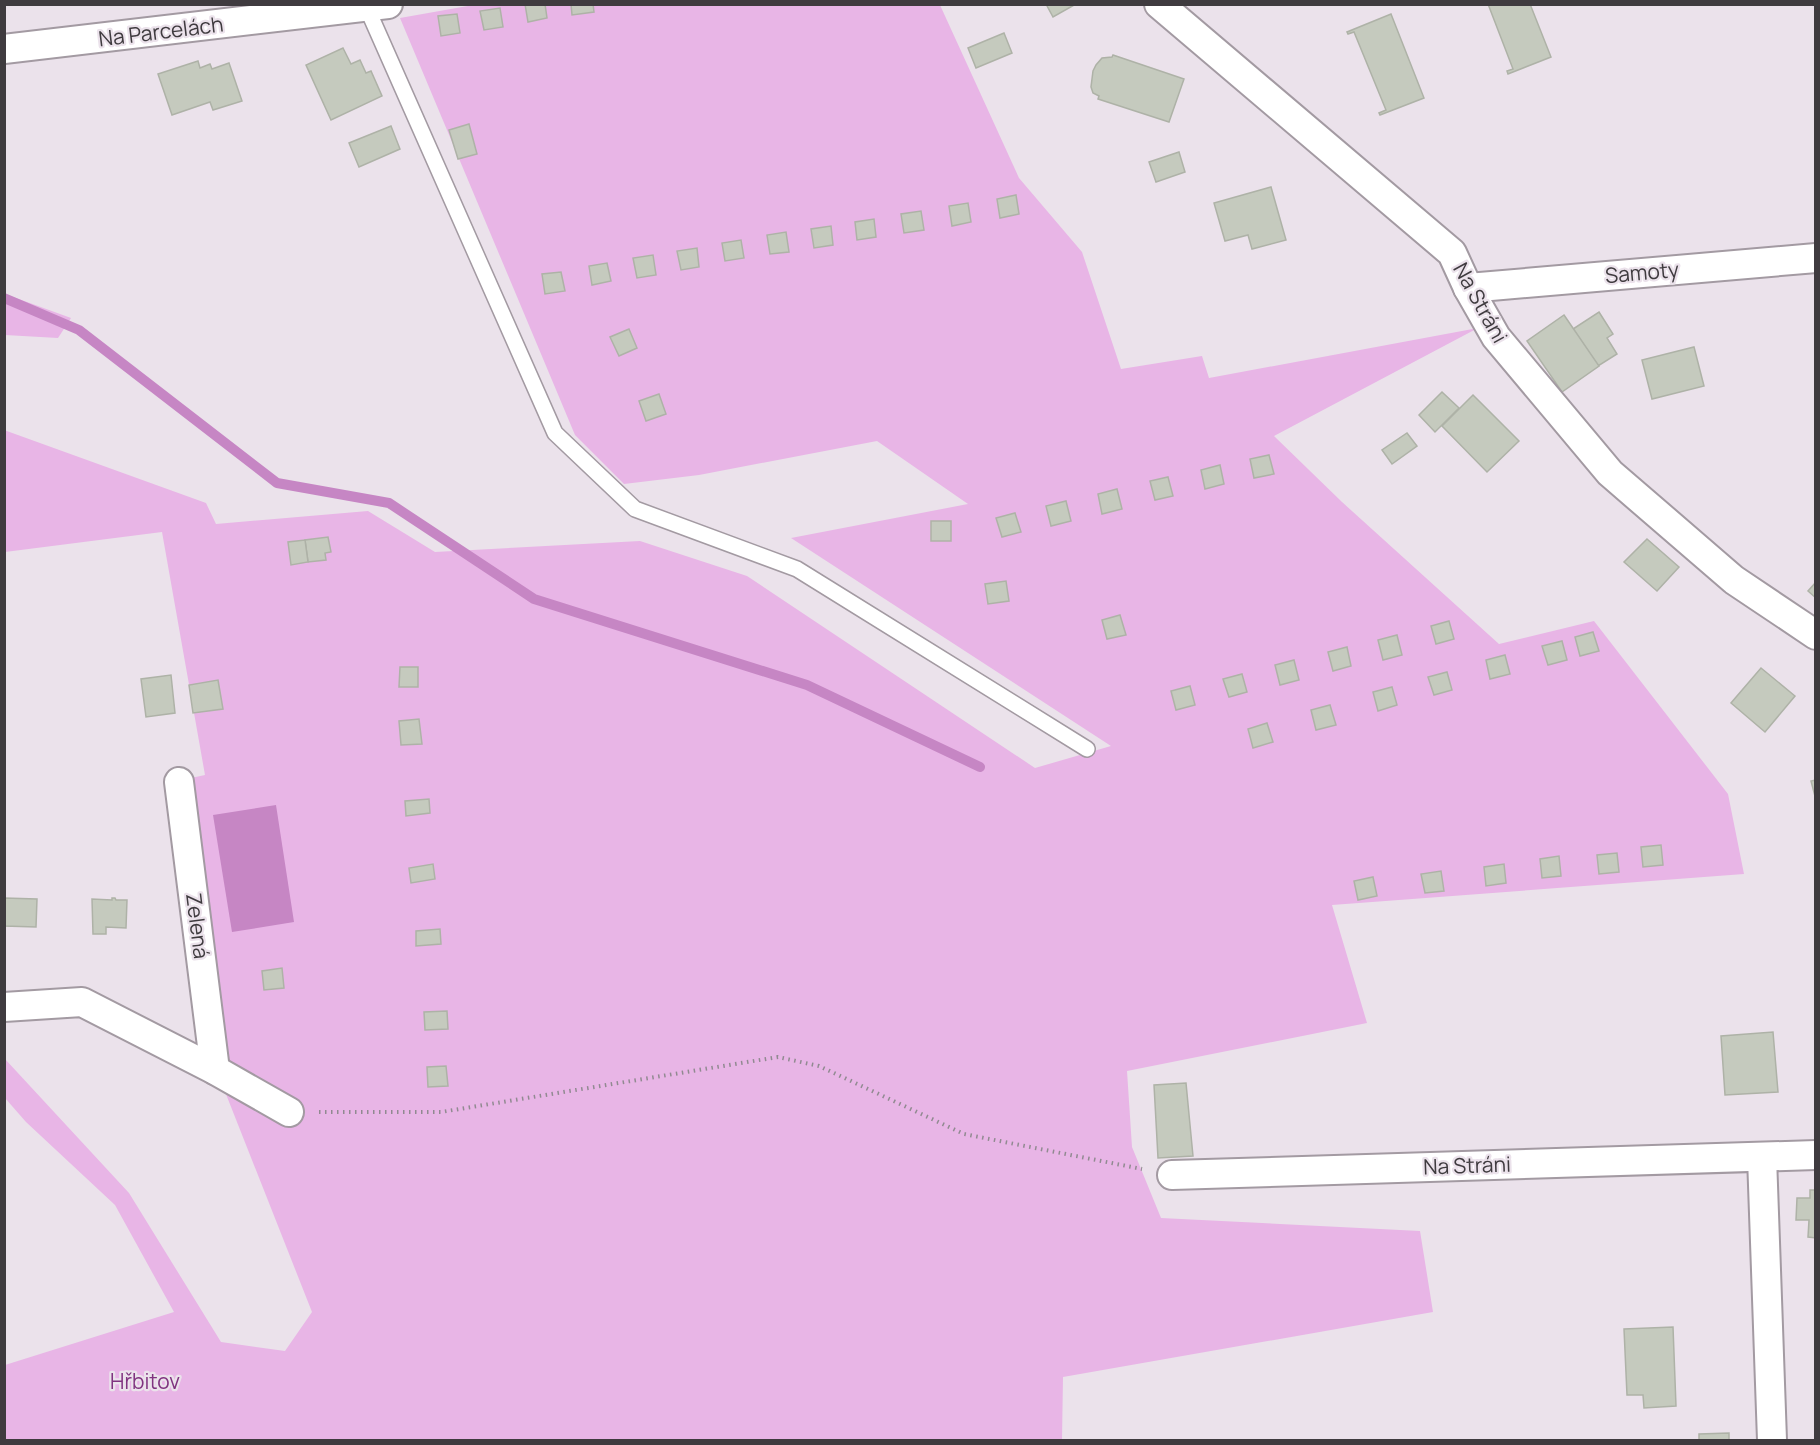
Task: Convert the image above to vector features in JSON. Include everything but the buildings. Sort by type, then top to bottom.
[{"type":"street","name":"Na Stráni","points":[[1160,4],[1452,253],[1468,288],[1496,337],[1610,473],[1734,580],[1815,635]]},
{"type":"street","name":"Na Parcelách","points":[[4,50],[378,6]]},
{"type":"street","name":"Samoty","points":[[1468,288],[1815,258]]},
{"type":"street","name":"Zelená","points":[[179,782],[215,1070]]},
{"type":"street","points":[[4,1007],[82,1002],[215,1070],[289,1112]]},
{"type":"street","name":"Na Stráni","points":[[1172,1175],[1815,1155]]},
{"type":"street","points":[[1762,1157],[1772,1440]]},
{"type":"lane","points":[[378,6],[555,433],[635,509],[797,569],[1087,749]]},
{"type":"path","points":[[289,1112],[441,1112],[778,1057],[819,1066],[964,1134],[1172,1175]]},
{"type":"green space","name":"Hřbitov","points":[[479,4],[940,5],[1019,178],[1082,252],[1121,369],[1202,356],[1209,378],[1478,328],[1274,436],[1342,502],[1499,644],[1594,621],[1728,794],[1744,874],[1332,905],[1367,1023],[1127,1071],[1132,1147],[1161,1218],[1420,1231],[1433,1312],[1063,1377],[1062,1440],[5,1440],[5,1365],[174,1312],[115,1205],[26,1122],[5,1098],[5,1059],[129,1193],[221,1342],[285,1351],[312,1312],[222,1084],[228,1059],[191,778],[205,775],[162,532],[5,552],[4,430],[206,503],[216,524],[368,511],[435,552],[640,541],[747,576],[1035,768],[1111,746],[791,538],[968,504],[877,441],[699,475],[624,484],[575,435],[400,18]]},
{"type":"green space","points":[[5,294],[71,318],[58,338],[5,335]]},
{"type":"shaded area","points":[[276,805],[294,922],[232,932],[213,815]]},
{"type":"waterway","points":[[4,298],[79,330],[277,483],[389,503],[534,599],[807,685],[980,767]]}]
